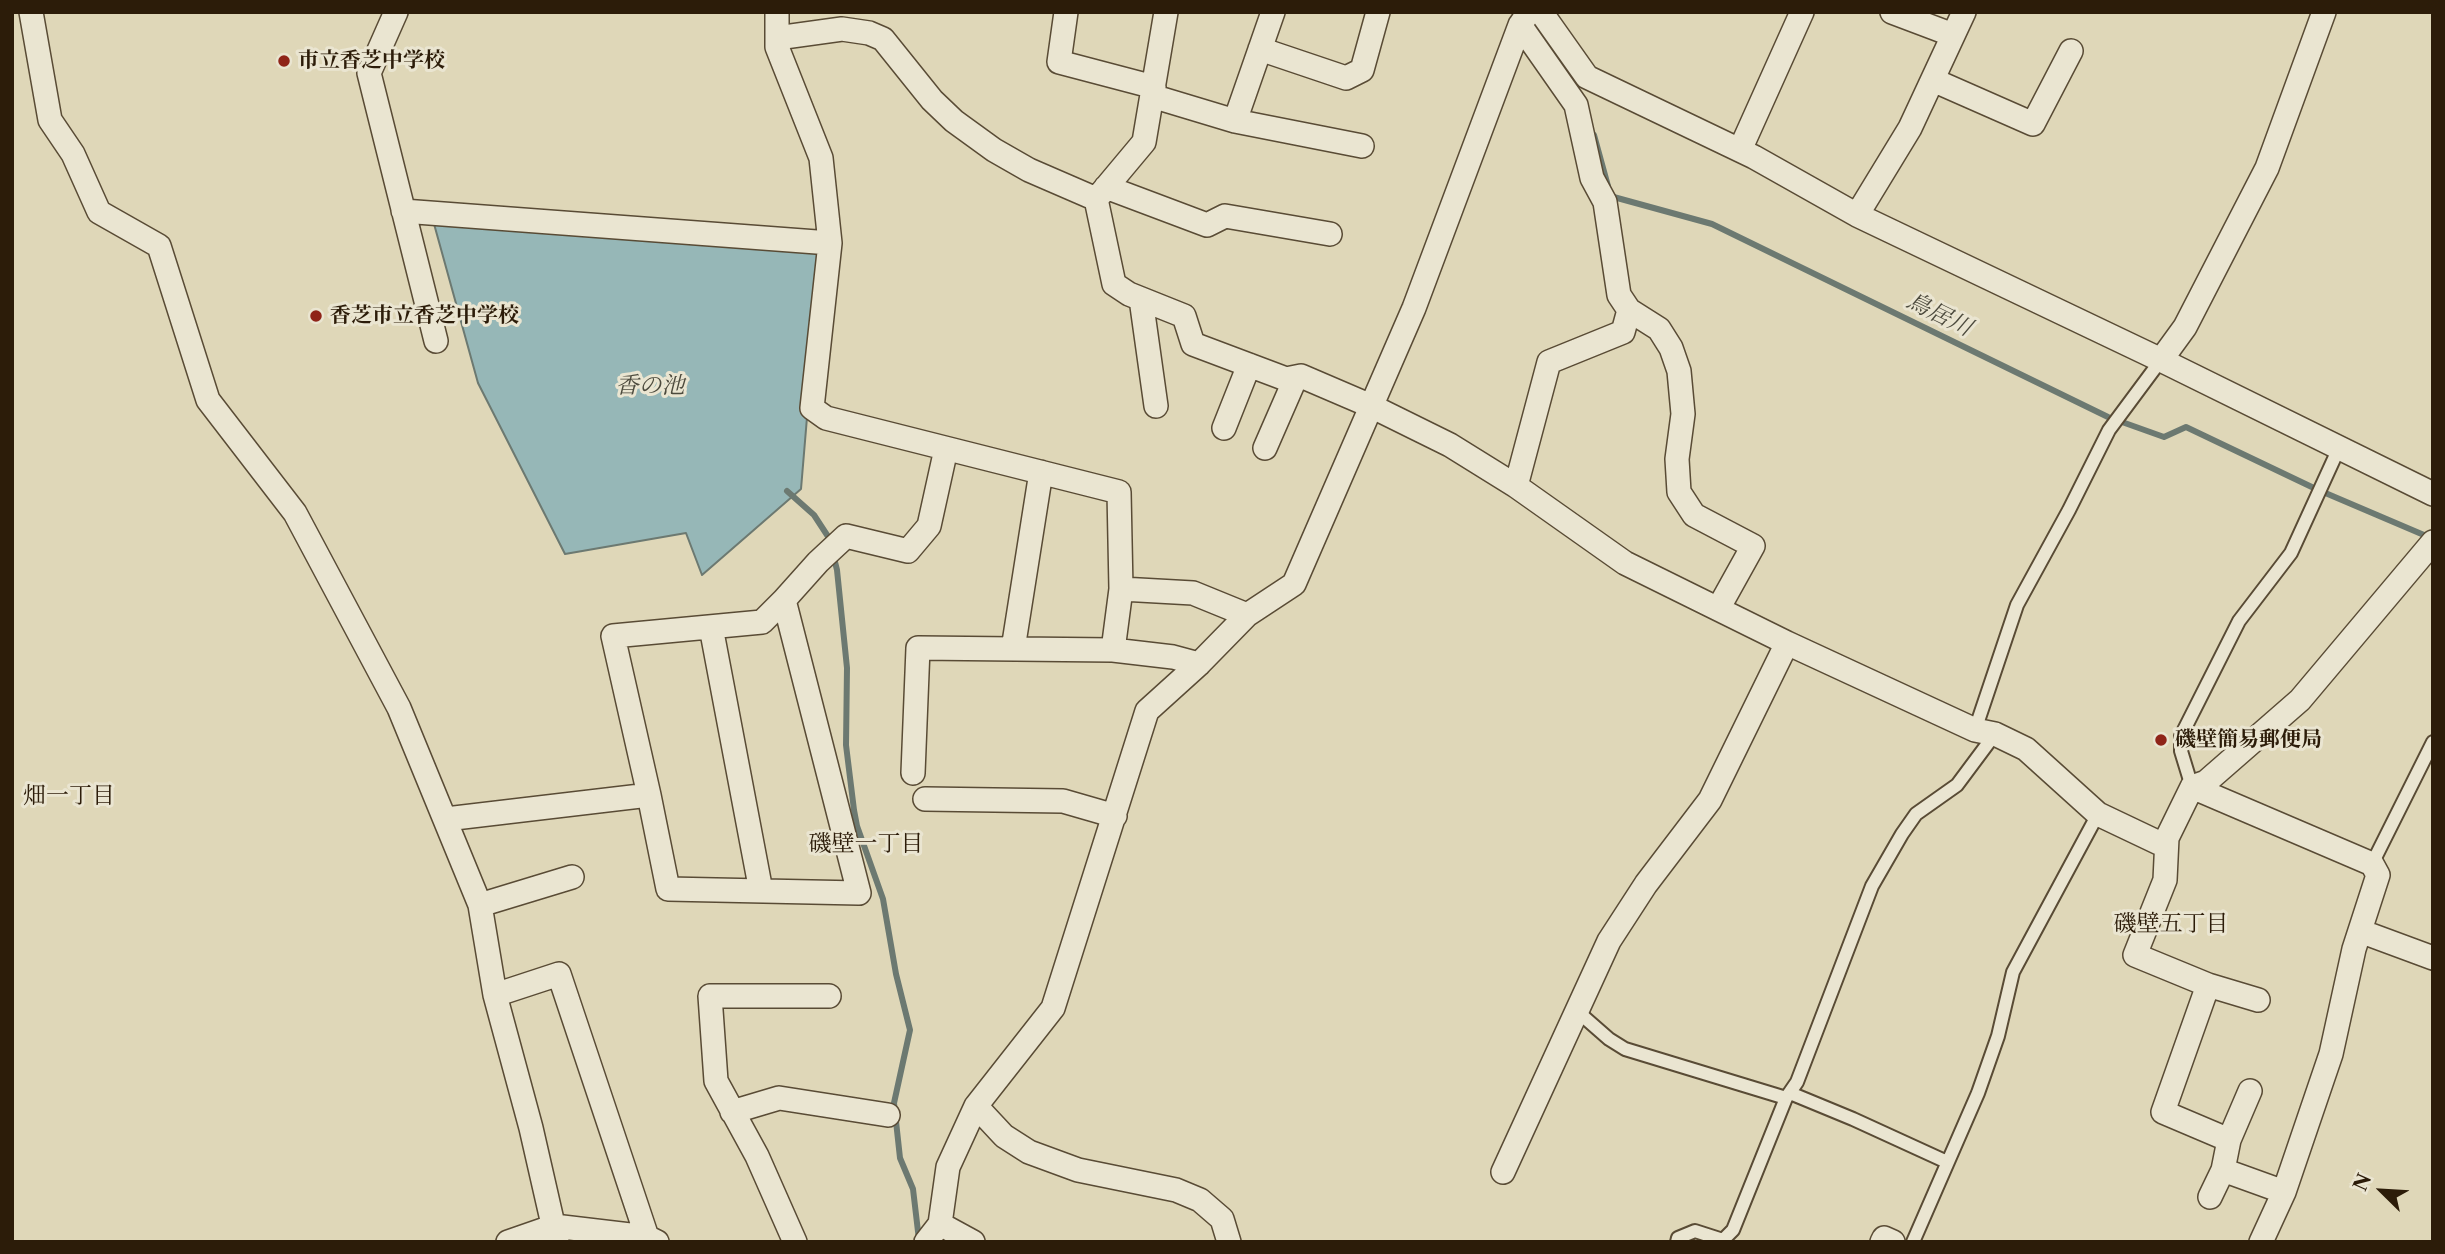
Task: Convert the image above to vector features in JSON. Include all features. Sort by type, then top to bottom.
[{"type":"street","points":[[30,12],[50,120],[73,154],[99,212],[159,246],[208,400],[295,513],[399,708],[480,905],[495,995],[556,1234]]},
{"type":"street","points":[[396,12],[369,73],[436,341]]},
{"type":"street","points":[[777,12],[777,47],[821,158],[830,243],[812,408],[826,418],[1119,492],[1121,589],[1113,650]]},
{"type":"street","points":[[1066,12],[1059,62],[1153,91],[1235,121],[1362,146]]},
{"type":"street","points":[[1166,12],[1144,142],[1101,193],[1114,284],[1141,299],[1184,316],[1193,344],[1286,379],[1300,376],[1371,406],[1450,445],[1516,486],[1625,563],[1787,643],[2026,749],[2098,814],[2146,839],[2159,843],[2167,838]]},
{"type":"street","points":[[1235,121],[1273,12]]},
{"type":"street","points":[[1260,49],[1346,78],[1362,70],[1378,12]]},
{"type":"street","points":[[1541,12],[1587,77],[1740,150],[1857,215],[2433,494]]},
{"type":"street","points":[[1740,150],[1802,12]]},
{"type":"street","points":[[1892,12],[1953,35]]},
{"type":"street","points":[[1857,215],[1910,128],[1964,12]]},
{"type":"street","points":[[2161,360],[2185,327],[2267,168],[2324,12]]},
{"type":"street","points":[[1525,19],[1576,105],[1592,178],[1605,202],[1619,295],[1629,310],[1659,329],[1671,348],[1679,371],[1683,414],[1677,459],[1679,492],[1694,515],[1753,547],[1718,609]]},
{"type":"street","points":[[973,1242],[933,1233],[948,1167],[976,1106],[1053,1009],[1147,710],[1199,664],[1247,615],[1294,584],[1414,308],[1525,19]]},
{"type":"street","points":[[777,38],[842,29],[869,33],[883,39],[932,100],[954,121],[994,150],[1029,170],[1207,225],[1225,216],[1329,234]]},
{"type":"street","points":[[1933,79],[2032,124],[2071,51]]},
{"type":"street","points":[[403,211],[830,243]]},
{"type":"street","points":[[1141,299],[1156,406]]},
{"type":"street","points":[[1516,486],[1549,362],[1623,332],[1629,310]]},
{"type":"street","points":[[1224,428],[1249,365]]},
{"type":"street","points":[[1265,448],[1296,377]]},
{"type":"street","points":[[784,600],[859,893],[668,889],[613,636],[762,622],[818,562],[846,537],[908,551],[929,526],[946,449]]},
{"type":"street","points":[[1013,649],[1041,472]]},
{"type":"street","points":[[2258,1000],[2208,985],[2135,955],[2165,880],[2167,838],[2192,787],[2206,782],[2300,700],[2433,542]]},
{"type":"street","points":[[1121,589],[1193,593],[1247,615]]},
{"type":"street","points":[[711,627],[761,891]]},
{"type":"street","points":[[1503,1172],[1609,941],[1646,884],[1710,800],[1787,643]]},
{"type":"street","points":[[913,773],[918,648],[1113,650],[1173,657],[1199,664]]},
{"type":"street","points":[[2192,787],[2372,864],[2378,875],[2360,931],[2331,1054],[2284,1192],[2261,1242]]},
{"type":"street","points":[[446,819],[649,795]]},
{"type":"street","points":[[925,799],[1063,801],[1115,816]]},
{"type":"street","points":[[480,905],[572,877]]},
{"type":"street","points":[[2360,931],[2433,958]]},
{"type":"street","points":[[495,995],[558,974],[652,1239],[556,1234],[508,1242]]},
{"type":"street","points":[[2208,985],[2163,1112],[2230,1140]]},
{"type":"street","points":[[795,1242],[757,1156],[716,1081],[710,996],[829,996]]},
{"type":"street","points":[[2210,1197],[2223,1170],[2230,1140],[2250,1091]]},
{"type":"street","points":[[732,1112],[779,1098],[888,1115]]},
{"type":"street","points":[[976,1106],[1004,1136],[1029,1152],[1078,1170],[1176,1190],[1200,1200],[1222,1219],[1229,1242]]},
{"type":"street","points":[[2223,1170],[2284,1192]]},
{"type":"street","points":[[1882,1242],[1884,1238],[1893,1242]]},
{"type":"lane","points":[[1677,1242],[1678,1238],[1695,1231],[1723,1240],[1733,1230],[1788,1096],[1797,1082],[1872,886],[1916,814],[1958,785],[1985,732],[2017,605],[2109,430],[2161,360]]},
{"type":"lane","points":[[2192,787],[2181,751],[2181,736],[2239,621],[2291,553],[2339,448]]},
{"type":"lane","points":[[2372,864],[2433,742]]},
{"type":"lane","points":[[1913,1242],[1978,1093],[1998,1036],[2013,972],[2098,814]]},
{"type":"lane","points":[[1577,1010],[1609,1040],[1625,1049],[1788,1096],[1853,1119],[1947,1163]]},
{"type":"water","name":"香の池","points":[[431,213],[821,250],[801,489],[702,575],[686,533],[565,554],[478,383]]},
{"type":"waterway","name":"鳥居川","points":[[1594,135],[1608,186]]},
{"type":"waterway","name":"鳥居川","points":[[1610,196],[1712,224],[2108,417],[2164,437],[2186,427],[2316,489],[2431,538]]},
{"type":"waterway","points":[[787,491],[814,515],[830,544]]},
{"type":"waterway","points":[[833,554],[847,668],[846,745],[854,810],[857,826],[883,899],[896,974],[910,1030],[894,1103],[900,1158],[913,1189],[919,1240]]},
{"type":"place","name":"市立香芝中学校","points":[[284,61]]},
{"type":"place","name":"香芝市立香芝中学校","points":[[316,316]]},
{"type":"place","name":"磯壁簡易郵便局","points":[[2161,740]]},
{"type":"district","name":"畑一丁目","points":[[69,796]]},
{"type":"district","name":"磯壁一丁目","points":[[866,844]]},
{"type":"district","name":"磯壁五丁目","points":[[2171,924]]}]
